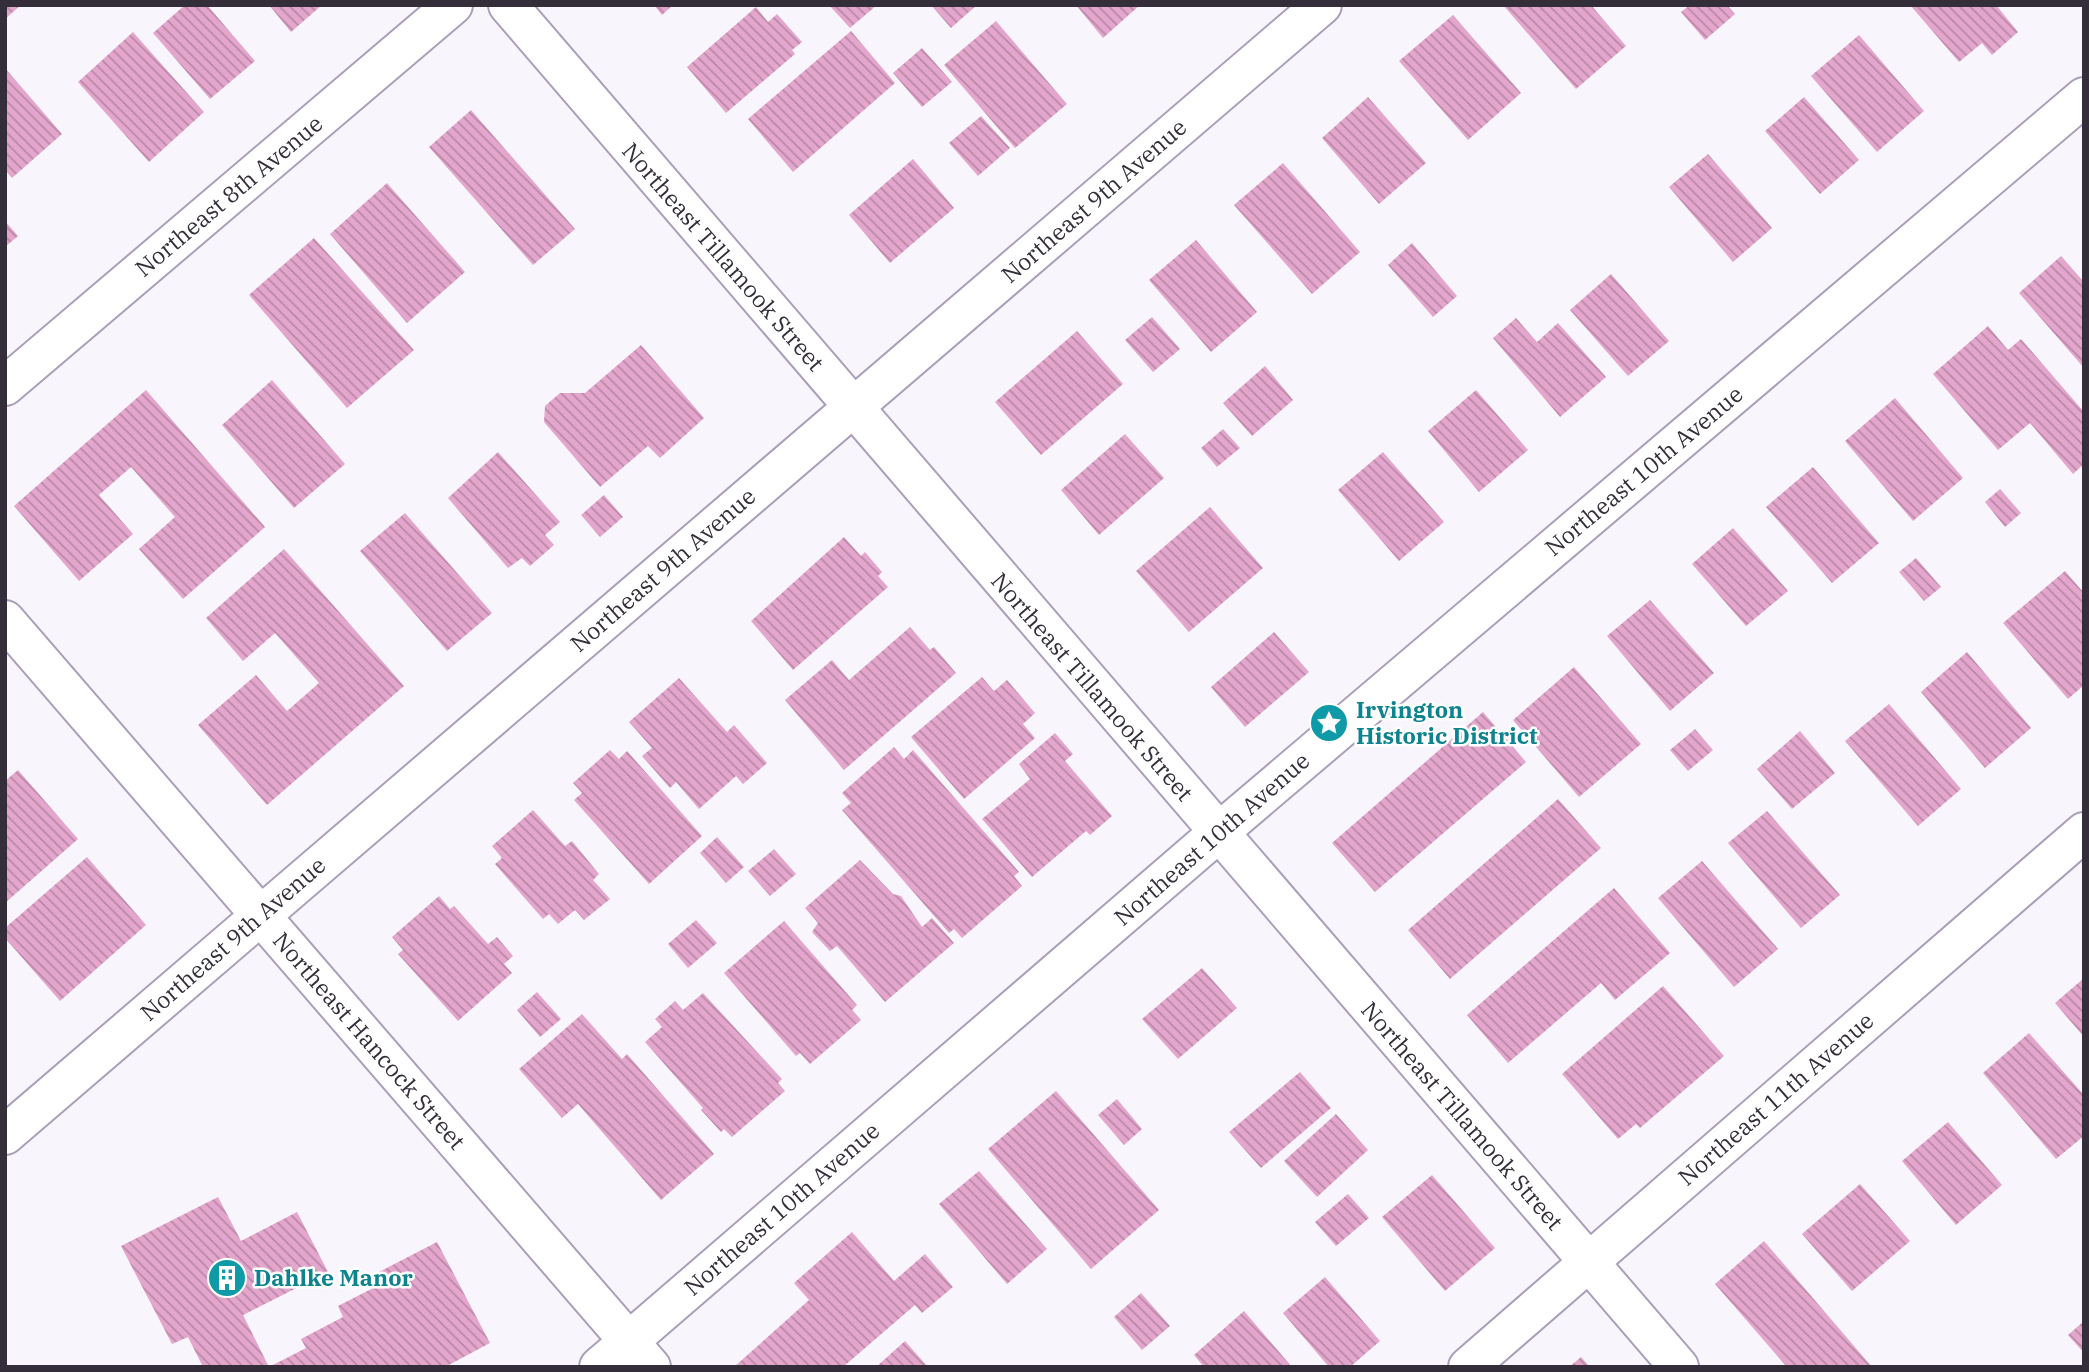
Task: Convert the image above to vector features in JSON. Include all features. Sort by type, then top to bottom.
[{"type":"street","name":"Northeast 8th Avenue","points":[[5,386],[453,5]]},
{"type":"street","name":"Northeast Tillamook Street","points":[[508,5],[1679,1367]]},
{"type":"street","name":"Northeast 9th Avenue","points":[[5,1135],[1322,5]]},
{"type":"street","name":"Northeast 10th Avenue","points":[[599,1367],[640,1354],[1219,833],[2084,97]]},
{"type":"street","name":"Northeast Hancock Street","points":[[5,620],[640,1354]]},
{"type":"street","name":"Northeast 11th Avenue","points":[[1468,1367],[2084,832]]},
{"type":"building","points":[[5,5],[21,5],[5,19]]},
{"type":"building","points":[[185,5],[207,5],[255,61],[210,99],[153,33]]},
{"type":"building","points":[[269,5],[322,5],[291,32]]},
{"type":"building","points":[[654,5],[673,5],[662,15]]},
{"type":"building","points":[[829,5],[877,5],[850,28]]},
{"type":"building","points":[[931,5],[977,5],[951,28]]},
{"type":"building","points":[[1076,5],[1140,5],[1103,38]]},
{"type":"building","points":[[1503,5],[1591,5],[1626,46],[1576,89]]},
{"type":"building","points":[[1690,5],[1727,5],[1735,14],[1705,40],[1681,12]]},
{"type":"building","points":[[1910,5],[1996,5],[2018,32],[1992,55],[1982,43],[1959,62]]},
{"type":"building","points":[[756,7],[768,22],[777,14],[802,42],[792,50],[795,54],[726,113],[687,67]]},
{"type":"building","points":[[1453,15],[1521,93],[1468,140],[1399,61]]},
{"type":"building","points":[[996,21],[1067,104],[1015,148],[944,65]]},
{"type":"building","points":[[851,31],[895,83],[793,172],[748,119]]},
{"type":"building","points":[[133,32],[204,112],[149,162],[78,82]]},
{"type":"building","points":[[1859,35],[1924,111],[1877,152],[1811,76]]},
{"type":"building","points":[[922,48],[952,82],[922,107],[893,73]]},
{"type":"building","points":[[5,68],[62,134],[12,178],[5,170]]},
{"type":"building","points":[[1368,97],[1426,163],[1379,204],[1322,138]]},
{"type":"building","points":[[1804,97],[1859,160],[1820,194],[1765,131]]},
{"type":"building","points":[[471,110],[575,229],[533,265],[429,147]]},
{"type":"building","points":[[981,116],[1010,148],[978,176],[949,143]]},
{"type":"building","points":[[1708,154],[1772,228],[1733,262],[1669,187]]},
{"type":"building","points":[[913,159],[954,208],[890,263],[849,215]]},
{"type":"building","points":[[1283,163],[1360,252],[1312,294],[1234,205]]},
{"type":"building","points":[[387,183],[465,272],[407,323],[330,234]]},
{"type":"building","points":[[5,221],[18,236],[5,247]]},
{"type":"building","points":[[314,238],[414,350],[347,408],[249,295]]},
{"type":"building","points":[[1196,240],[1257,312],[1211,352],[1149,280]]},
{"type":"building","points":[[1412,243],[1457,296],[1433,317],[1388,265]]},
{"type":"building","points":[[2061,256],[2084,282],[2084,368],[2019,293]]},
{"type":"building","points":[[1611,274],[1669,341],[1628,376],[1570,310]]},
{"type":"building","points":[[1152,317],[1180,349],[1153,372],[1125,340]]},
{"type":"building","points":[[1516,318],[1537,342],[1558,323],[1606,377],[1560,417],[1493,338]]},
{"type":"building","points":[[1988,326],[2008,350],[2021,339],[2084,412],[2084,464],[2073,474],[2030,423],[1998,450],[1933,374]]},
{"type":"building","points":[[1077,331],[1123,384],[1041,455],[995,402]]},
{"type":"building","points":[[641,345],[704,418],[660,458],[648,446],[600,487],[544,422],[545,406],[560,393],[585,393]]},
{"type":"building","points":[[1265,366],[1293,400],[1252,436],[1223,403]]},
{"type":"building","points":[[272,380],[345,464],[294,508],[222,425]]},
{"type":"building","points":[[146,390],[265,527],[183,599],[139,549],[175,517],[131,467],[99,495],[133,534],[79,581],[14,506]]},
{"type":"building","points":[[1476,390],[1528,450],[1479,492],[1428,431]]},
{"type":"building","points":[[1895,398],[1963,478],[1913,521],[1845,441]]},
{"type":"building","points":[[1223,429],[1240,448],[1217,467],[1201,448]]},
{"type":"building","points":[[1125,434],[1164,478],[1099,535],[1061,490]]},
{"type":"building","points":[[498,452],[560,522],[545,535],[554,545],[530,566],[522,558],[508,568],[448,498]]},
{"type":"building","points":[[1383,452],[1444,522],[1399,561],[1338,490]]},
{"type":"building","points":[[1813,467],[1879,543],[1832,583],[1766,507]]},
{"type":"building","points":[[2000,489],[2021,513],[2005,527],[1985,502]]},
{"type":"building","points":[[604,495],[623,517],[600,537],[581,515]]},
{"type":"building","points":[[1210,507],[1263,568],[1189,632],[1136,571]]},
{"type":"building","points":[[405,513],[492,613],[447,651],[360,551]]},
{"type":"building","points":[[1733,528],[1788,591],[1746,626],[1692,564]]},
{"type":"building","points":[[844,537],[861,556],[865,552],[882,572],[878,576],[888,587],[793,670],[751,621]]},
{"type":"building","points":[[284,549],[404,686],[267,805],[198,725],[256,675],[287,711],[319,683],[275,633],[243,661],[206,618]]},
{"type":"building","points":[[1916,558],[1941,587],[1924,601],[1899,572]]},
{"type":"building","points":[[2065,571],[2084,593],[2084,685],[2068,699],[2003,623]]},
{"type":"building","points":[[1650,600],[1714,673],[1670,711],[1607,636]]},
{"type":"building","points":[[910,627],[930,650],[934,647],[956,673],[844,770],[785,700],[832,660],[849,680]]},
{"type":"building","points":[[1274,632],[1309,672],[1245,727],[1211,687]]},
{"type":"building","points":[[1967,652],[2031,728],[1985,768],[1921,692]]},
{"type":"building","points":[[1574,667],[1641,744],[1579,797],[1513,720]]},
{"type":"building","points":[[982,677],[994,691],[1007,680],[1035,713],[1023,724],[1035,738],[964,799],[911,737]]},
{"type":"building","points":[[679,678],[727,732],[734,725],[767,763],[743,784],[736,776],[699,809],[676,782],[670,788],[642,756],[652,748],[629,722]]},
{"type":"building","points":[[1889,704],[1961,789],[1918,826],[1845,741]]},
{"type":"building","points":[[1483,712],[1526,762],[1375,892],[1332,843]]},
{"type":"building","points":[[1695,729],[1713,750],[1688,771],[1670,750]]},
{"type":"building","points":[[1800,731],[1835,773],[1792,809],[1757,769]]},
{"type":"building","points":[[1055,733],[1073,754],[1065,761],[1112,816],[1090,835],[1086,831],[1032,877],[982,819],[1030,779],[1019,764]]},
{"type":"building","points":[[894,747],[904,759],[913,750],[1019,872],[1014,876],[1022,886],[962,938],[954,929],[949,933],[842,810],[851,803],[842,793]]},
{"type":"building","points":[[610,750],[619,759],[627,751],[702,836],[649,884],[574,800],[582,793],[573,783]]},
{"type":"building","points":[[18,770],[78,839],[5,903],[5,781]]},
{"type":"building","points":[[1558,799],[1601,848],[1450,979],[1408,930]]},
{"type":"building","points":[[533,810],[565,846],[572,841],[599,874],[593,880],[610,899],[584,920],[575,910],[558,924],[549,914],[543,919],[495,864],[502,858],[492,846]]},
{"type":"building","points":[[1767,811],[1840,895],[1801,928],[1728,843]]},
{"type":"building","points":[[717,837],[744,867],[726,883],[700,853]]},
{"type":"building","points":[[774,849],[796,874],[770,896],[748,871]]},
{"type":"building","points":[[87,857],[146,925],[60,1001],[5,938],[5,928]]},
{"type":"building","points":[[860,860],[893,894],[901,896],[922,927],[932,918],[954,943],[885,1002],[837,946],[830,951],[812,932],[818,923],[805,908]]},
{"type":"building","points":[[1702,861],[1778,949],[1734,987],[1658,898]]},
{"type":"building","points":[[1614,888],[1670,953],[1615,1000],[1601,983],[1508,1063],[1467,1015]]},
{"type":"building","points":[[439,896],[450,909],[454,906],[488,944],[497,937],[513,956],[504,964],[512,973],[458,1021],[398,954],[403,950],[392,937]]},
{"type":"building","points":[[696,920],[717,943],[688,968],[668,944]]},
{"type":"building","points":[[784,921],[857,1005],[852,1010],[861,1020],[810,1064],[800,1053],[796,1056],[724,973]]},
{"type":"building","points":[[1202,968],[1237,1008],[1178,1059],[1142,1019]]},
{"type":"building","points":[[2084,978],[2084,1037],[2055,1003]]},
{"type":"building","points":[[1663,986],[1724,1056],[1640,1128],[1636,1124],[1618,1139],[1562,1074]]},
{"type":"building","points":[[537,992],[561,1019],[540,1037],[517,1010]]},
{"type":"building","points":[[703,993],[782,1079],[778,1083],[785,1091],[732,1137],[724,1129],[721,1132],[645,1042],[662,1027],[655,1019],[675,1001],[683,1010]]},
{"type":"building","points":[[582,1014],[622,1059],[627,1054],[714,1154],[661,1200],[578,1104],[562,1118],[519,1069]]},
{"type":"building","points":[[2029,1033],[2084,1095],[2084,1136],[2056,1159],[1983,1073]]},
{"type":"building","points":[[1300,1072],[1331,1108],[1261,1168],[1229,1132]]},
{"type":"building","points":[[1056,1091],[1159,1210],[1091,1269],[988,1149]]},
{"type":"building","points":[[1117,1099],[1142,1129],[1124,1145],[1098,1115]]},
{"type":"building","points":[[1336,1114],[1368,1150],[1317,1197],[1284,1161]]},
{"type":"building","points":[[1948,1122],[2002,1185],[1956,1225],[1902,1161]]},
{"type":"building","points":[[979,1171],[1047,1249],[1007,1284],[939,1204]]},
{"type":"building","points":[[1432,1175],[1495,1248],[1445,1291],[1382,1217]]},
{"type":"building","points":[[1860,1184],[1910,1241],[1852,1291],[1802,1234]]},
{"type":"building","points":[[1348,1194],[1369,1218],[1336,1246],[1315,1222]]},
{"type":"building","points":[[218,1197],[241,1241],[297,1212],[328,1272],[243,1315],[269,1367],[203,1367],[188,1337],[172,1344],[121,1246]]},
{"type":"building","points":[[852,1232],[894,1281],[925,1254],[953,1287],[922,1313],[915,1305],[843,1367],[734,1367],[809,1300],[794,1283]]},
{"type":"building","points":[[1764,1241],[1872,1367],[1787,1367],[1715,1284]]},
{"type":"building","points":[[437,1242],[490,1343],[445,1367],[269,1367],[306,1348],[301,1339],[343,1317],[338,1306],[383,1283],[377,1273]]},
{"type":"building","points":[[1325,1277],[1380,1341],[1350,1367],[1329,1367],[1283,1313]]},
{"type":"building","points":[[1141,1293],[1170,1326],[1142,1350],[1114,1317]]},
{"type":"building","points":[[1244,1311],[1292,1367],[1204,1367],[1194,1355]]},
{"type":"building","points":[[2084,1321],[2084,1353],[2068,1335]]},
{"type":"building","points":[[905,1341],[928,1367],[876,1367]]},
{"type":"building","points":[[1581,1357],[1590,1367],[1569,1367]]},
{"type":"place","name":"Irvington Historic District","points":[[1329,723]]},
{"type":"place","name":"Dahlke Manor","points":[[227,1278]]}]
